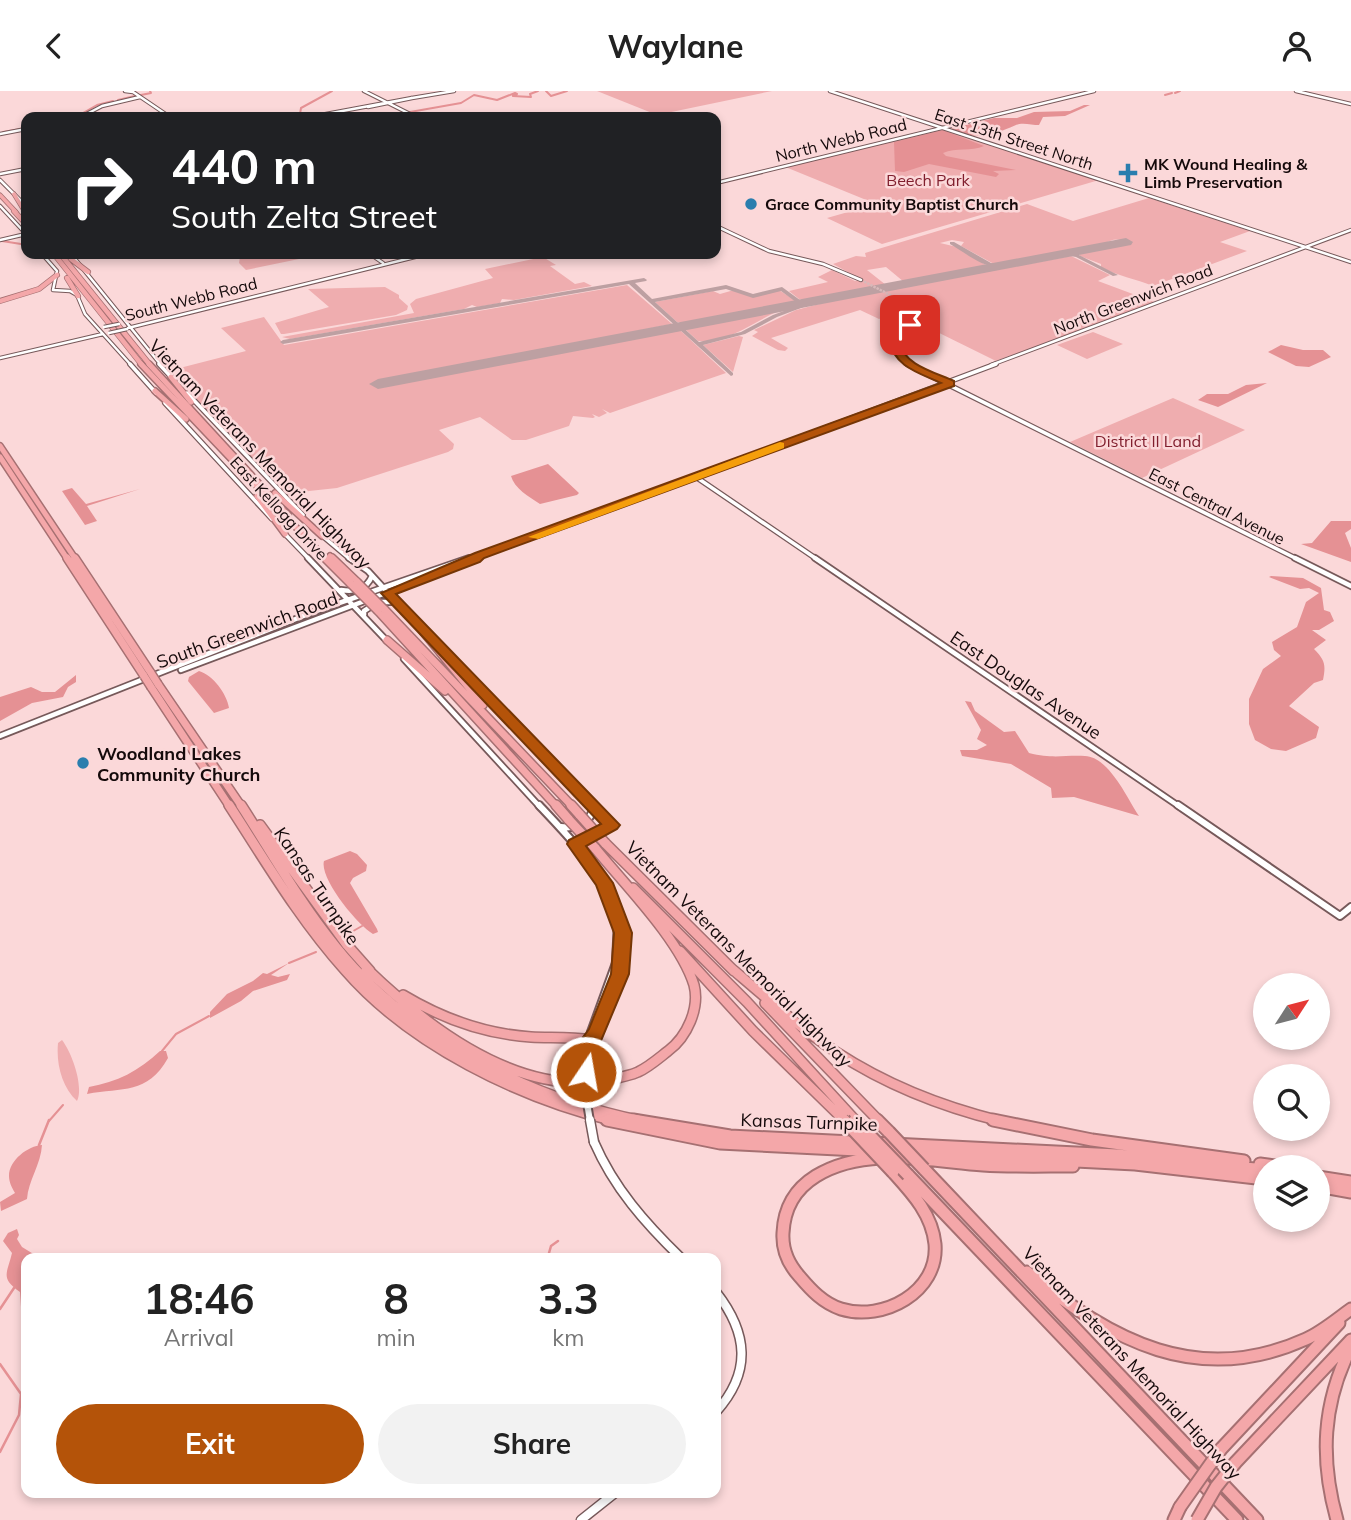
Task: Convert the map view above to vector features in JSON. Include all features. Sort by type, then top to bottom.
[{"type":"highway","points":[[0,190],[21,211]]},
{"type":"highway","points":[[14,194],[21,207]]},
{"type":"highway","points":[[0,195],[21,218]]},
{"type":"highway","points":[[0,204],[21,220]]},
{"type":"highway","points":[[49,259],[71,283],[78,296]]},
{"type":"highway","name":"Vietnam Veterans Memorial Highway","points":[[58,259],[121,343],[521,751],[605,843],[731,968],[1256,1520]]},
{"type":"highway","name":"Vietnam Veterans Memorial Highway","points":[[67,259],[129,342],[222,447]]},
{"type":"highway","points":[[70,259],[88,272]]},
{"type":"highway","points":[[0,301],[39,289],[57,275]]},
{"type":"highway","points":[[0,301],[53,290]]},
{"type":"highway","points":[[171,377],[222,447]]},
{"type":"highway","points":[[155,391],[222,447]]},
{"type":"highway","name":"Kansas Turnpike","points":[[0,446],[147,675]]},
{"type":"highway","name":"Kansas Turnpike","points":[[0,457],[147,675],[232,790],[317,923],[368,982],[421,1026],[463,1053],[510,1078],[562,1099],[644,1122],[728,1136],[1138,1157],[1253,1169]]},
{"type":"highway","points":[[235,461],[322,536]]},
{"type":"highway","points":[[235,461],[285,534]]},
{"type":"highway","name":"Vietnam Veterans Memorial Highway","points":[[381,610],[595,848],[747,1002],[849,1120],[908,1175],[1236,1520]]},
{"type":"highway","points":[[423,631],[521,751]]},
{"type":"highway","points":[[387,640],[489,732]]},
{"type":"highway","name":"Kansas Turnpike","points":[[154,685],[308,926],[336,962],[375,1000],[411,1029],[498,1081],[604,1120],[720,1143],[1135,1164],[1253,1178]]},
{"type":"highway","points":[[232,790],[347,945],[379,982],[424,1018],[466,1044],[512,1068],[549,1081],[571,1085],[622,1080],[641,1072],[666,1054],[684,1032],[695,1009],[694,984],[686,968],[595,848]]},
{"type":"highway","points":[[639,904],[753,1031],[849,1120],[893,1172],[926,1214],[933,1236],[933,1259],[926,1281],[911,1298],[890,1309],[866,1313],[841,1309],[818,1297],[800,1280],[787,1259],[782,1236],[784,1214],[793,1194],[808,1179],[828,1170],[874,1159],[985,1165],[1104,1167],[1135,1164]]},
{"type":"highway","points":[[366,968],[391,988],[430,1011],[468,1026],[511,1035],[590,1044]]},
{"type":"highway","points":[[731,968],[793,1021],[843,1056],[898,1086],[946,1107],[991,1121],[1062,1136],[1253,1163]]},
{"type":"highway","points":[[1330,1179],[1350,1185]]},
{"type":"highway","points":[[1330,1186],[1350,1185]]},
{"type":"highway","points":[[987,1235],[1059,1299],[1090,1321],[1141,1346],[1183,1357],[1230,1361],[1266,1353],[1316,1333],[1351,1310]]},
{"type":"highway","points":[[1174,1520],[1180,1507],[1221,1449],[1351,1310]]},
{"type":"highway","points":[[1197,1520],[1216,1487],[1235,1463],[1351,1340]]},
{"type":"highway","points":[[1337,1520],[1326,1470],[1325,1424],[1338,1374],[1351,1347]]},
{"type":"main road","points":[[125,91],[132,92],[162,112]]},
{"type":"main road","points":[[364,91],[406,112]]},
{"type":"main road","points":[[339,112],[454,91]]},
{"type":"main road","name":"East 13th Street North","points":[[830,91],[1351,262]]},
{"type":"main road","name":"North Webb Road","points":[[721,182],[1094,91]]},
{"type":"main road","points":[[1296,91],[1351,104]]},
{"type":"main road","points":[[91,112],[102,106],[140,97]]},
{"type":"main road","points":[[0,134],[21,130]]},
{"type":"main road","points":[[0,173],[21,169]]},
{"type":"main road","points":[[0,180],[21,201]]},
{"type":"main road","points":[[0,204],[21,227]]},
{"type":"main road","points":[[721,228],[772,252],[834,268],[859,281]]},
{"type":"main road","name":"North Greenwich Road","points":[[924,392],[1351,231]]},
{"type":"main road","name":"North Greenwich Road","points":[[696,477],[1351,231]]},
{"type":"main road","points":[[0,240],[21,234]]},
{"type":"main road","points":[[1317,245],[1315,248],[1321,252]]},
{"type":"main road","points":[[49,259],[57,270],[53,290],[70,291],[78,296]]},
{"type":"main road","name":"East Kellogg Drive","points":[[76,259],[124,319],[127,328],[171,377],[322,536],[372,576],[609,823],[573,842]]},
{"type":"main road","points":[[376,259],[380,263]]},
{"type":"main road","points":[[390,262],[402,259]]},
{"type":"main road","points":[[390,262],[404,259]]},
{"type":"main road","name":"South Webb Road","points":[[0,357],[390,262]]},
{"type":"main road","name":"East Kellogg Drive","points":[[78,296],[82,310],[95,326],[106,333],[285,534],[558,825],[604,883],[623,933],[620,974],[597,1034],[590,1044],[584,1091],[594,1142],[606,1170],[625,1200],[676,1253]]},
{"type":"main road","points":[[894,298],[913,312],[914,320],[898,336],[894,345],[906,363]]},
{"type":"main road","points":[[106,333],[124,319]]},
{"type":"main road","points":[[106,333],[127,328]]},
{"type":"main road","name":"East Central Avenue","points":[[906,363],[997,409]]},
{"type":"main road","name":"East Central Avenue","points":[[906,363],[1351,586]]},
{"type":"main road","points":[[933,378],[936,383],[934,387]]},
{"type":"main road","points":[[960,380],[958,384],[962,390]]},
{"type":"main road","name":"South Greenwich Road","points":[[102,698],[348,599],[696,477]]},
{"type":"main road","name":"East Douglas Avenue","points":[[696,477],[1340,916],[1351,907]]},
{"type":"main road","name":"South Greenwich Road","points":[[0,736],[388,593],[476,559],[479,555]]},
{"type":"main road","points":[[338,589],[361,589],[369,584],[372,576]]},
{"type":"main road","points":[[364,616],[365,609],[375,603],[388,600],[398,604]]},
{"type":"main road","points":[[558,825],[569,828],[584,823],[593,815],[594,807]]},
{"type":"main road","points":[[721,1300],[737,1324],[743,1360],[737,1384],[721,1407]]},
{"type":"main road","points":[[581,1520],[609,1498]]},
{"type":"green space","points":[[597,91],[772,91],[671,112],[650,112]]},
{"type":"green space","name":"Beech Park","points":[[942,128],[1099,180],[882,244],[827,218],[876,204],[783,166]]},
{"type":"green space","points":[[1149,198],[1250,231],[1220,242],[1247,251],[1153,286],[1113,273],[1101,267],[1101,264],[1080,256],[1080,253],[1129,244],[1120,240],[994,264],[961,246],[964,242],[952,240],[940,243],[957,247],[986,265],[904,282],[886,267],[867,270],[886,285],[806,300],[799,299],[789,291],[828,282],[818,277],[832,270],[855,281],[862,280],[833,264],[856,256],[866,257],[865,253],[1027,204],[1073,221]]},
{"type":"green space","points":[[1071,256],[1110,275],[1098,281],[1157,303],[996,361],[919,323],[916,309],[898,298],[891,299],[902,309],[906,318],[903,323],[887,316],[879,319],[860,310],[771,338],[788,348],[785,351],[752,336],[758,332],[754,330],[796,310],[839,299]]},
{"type":"green space","points":[[240,259],[299,259],[246,270],[239,263]]},
{"type":"green space","points":[[546,259],[556,265],[550,266],[575,284],[584,282],[592,286],[514,300],[502,299],[500,303],[477,307],[472,305],[464,309],[290,339],[282,337],[414,313],[410,304],[416,299],[493,278],[485,269]]},
{"type":"green space","points":[[627,285],[672,324],[377,382],[382,388],[674,330],[681,331],[726,373],[610,413],[602,409],[607,413],[599,417],[592,414],[595,417],[573,416],[569,426],[526,440],[512,440],[480,417],[439,430],[454,444],[453,449],[448,452],[337,488],[309,491],[289,497],[168,371],[246,351],[221,328],[264,317],[284,345]]},
{"type":"green space","points":[[385,287],[399,295],[408,306],[407,310],[396,315],[284,334],[281,334],[275,323],[329,307],[308,289]]},
{"type":"green space","points":[[734,290],[752,297],[779,290],[796,301],[683,323],[677,322],[655,302],[713,291],[720,294]]},
{"type":"green space","points":[[774,313],[737,332],[708,341],[698,341],[685,329]]},
{"type":"green space","points":[[1093,332],[1123,344],[1087,359],[1057,345]]},
{"type":"green space","points":[[743,337],[733,372],[703,345]]},
{"type":"green space","name":"District II Land","points":[[1173,398],[1245,430],[1142,478],[1070,442]]},
{"type":"green space","points":[[62,1040],[76,1070],[79,1087],[77,1101],[67,1089],[59,1067],[58,1043]]},
{"type":"shaded area","points":[[1090,105],[1065,116],[1043,117],[1039,125],[1018,124],[984,136],[950,129],[994,118],[1017,118],[1034,112],[1070,111]]},
{"type":"shaded area","points":[[943,130],[984,146],[943,153],[946,156],[1016,170],[993,171],[999,174],[996,177],[929,164],[904,172],[895,171],[894,142]]},
{"type":"shaded area","points":[[1281,345],[1303,350],[1323,350],[1331,357],[1309,367],[1296,366],[1268,352]]},
{"type":"shaded area","points":[[1267,383],[1218,407],[1198,400],[1207,394],[1228,394],[1246,385]]},
{"type":"shaded area","points":[[548,464],[579,493],[577,495],[540,504],[522,492],[511,476]]},
{"type":"shaded area","points":[[72,488],[86,504],[140,489],[87,506],[97,521],[85,525],[62,491]]},
{"type":"shaded area","points":[[1331,521],[1351,521],[1351,529],[1345,533],[1351,548],[1351,562],[1301,544],[1312,543]]},
{"type":"shaded area","points":[[1269,577],[1303,578],[1321,588],[1324,610],[1330,612],[1334,621],[1319,630],[1312,630],[1326,640],[1314,649],[1324,663],[1323,680],[1314,683],[1289,706],[1319,727],[1316,738],[1286,751],[1271,749],[1255,740],[1249,724],[1249,699],[1263,669],[1281,656],[1274,650],[1272,642],[1297,627],[1306,602],[1319,593],[1309,588],[1300,589]]},
{"type":"shaded area","points":[[199,671],[218,686],[229,708],[214,713],[188,681],[189,677]]},
{"type":"shaded area","points":[[76,675],[76,682],[68,687],[63,697],[32,703],[0,721],[0,697],[31,687],[42,692],[55,692]]},
{"type":"shaded area","points":[[965,701],[971,702],[975,711],[1004,732],[1015,731],[1029,753],[1085,756],[1102,763],[1139,816],[1074,797],[1052,798],[1051,788],[1011,764],[962,756],[960,750],[977,750],[987,745],[977,739],[981,730]]},
{"type":"shaded area","points":[[350,851],[357,854],[367,865],[366,871],[353,878],[350,883],[377,929],[378,932],[373,934],[358,922],[341,901],[324,869],[324,861]]},
{"type":"shaded area","points":[[289,963],[271,975],[278,977],[290,974],[287,980],[253,991],[210,1018],[210,1012],[227,994],[263,973],[267,974]]},
{"type":"shaded area","points":[[160,1051],[166,1051],[168,1058],[160,1070],[143,1084],[87,1094],[89,1087],[127,1075]]},
{"type":"shaded area","points":[[42,1145],[27,1199],[1,1211],[0,1202],[15,1193],[9,1178],[12,1165],[25,1151]]},
{"type":"shaded area","points":[[17,1229],[17,1239],[22,1247],[32,1253],[21,1253],[21,1307],[20,1292],[7,1279],[12,1253],[3,1241],[8,1233]]},
{"type":"waterway","points":[[141,95],[151,93],[150,91]]},
{"type":"waterway","points":[[300,112],[301,108],[332,91]]},
{"type":"waterway","points":[[410,112],[461,103],[474,95],[497,100],[515,93],[517,94],[513,96],[531,97],[530,94],[538,91]]},
{"type":"waterway","points":[[546,91],[551,96],[567,91]]},
{"type":"waterway","points":[[1175,93],[1180,91]]},
{"type":"waterway","points":[[1165,95],[1172,93]]},
{"type":"waterway","points":[[118,100],[135,96]]},
{"type":"waterway","points":[[85,112],[113,101]]},
{"type":"waterway","points":[[3,132],[21,129]]},
{"type":"waterway","points":[[2,241],[21,244]]},
{"type":"waterway","points":[[348,934],[362,926]]},
{"type":"waterway","points":[[289,963],[316,952]]},
{"type":"waterway","points":[[162,1051],[176,1034],[209,1016]]},
{"type":"waterway","points":[[49,1121],[63,1105]]},
{"type":"waterway","points":[[39,1145],[49,1120]]},
{"type":"waterway","points":[[549,1253],[551,1246],[558,1241]]},
{"type":"waterway","points":[[0,1309],[14,1288]]},
{"type":"waterway","points":[[0,1364],[21,1394],[19,1415],[0,1452]]},
{"type":"taxiway","points":[[952,243],[990,265],[1001,266]]},
{"type":"taxiway","points":[[1077,256],[1075,254],[1078,251]]},
{"type":"taxiway","points":[[1063,254],[1077,256]]},
{"type":"taxiway","points":[[1077,256],[1115,275]]},
{"type":"taxiway","points":[[630,282],[644,280]]},
{"type":"taxiway","points":[[283,342],[630,282]]},
{"type":"taxiway","points":[[630,282],[651,301]]},
{"type":"taxiway","points":[[651,301],[726,287],[753,296],[782,289],[802,304]]},
{"type":"taxiway","points":[[698,344],[743,333],[775,316],[819,300]]},
{"type":"taxiway","points":[[651,301],[698,344]]},
{"type":"taxiway","points":[[698,344],[731,374]]},
{"type":"runway","points":[[378,384],[1126,242]]},
{"type":"tunnel","points":[[861,280],[896,298]]},
{"type":"slow traffic","points":[[534,537],[780,446]]},
{"type":"place","name":"MK Wound Healing & Limb Preservation","points":[[1128,173]]},
{"type":"place","name":"Grace Community Baptist Church","points":[[751,204]]},
{"type":"place","name":"Woodland Lakes Community Church","points":[[83,763]]},
{"type":"route","points":[[586,1072],[591,1040],[597,1034],[620,974],[624,943],[622,926],[604,883],[575,844],[612,825],[388,593],[476,559],[479,555],[950,384],[906,363],[897,353],[894,348],[895,341],[910,325]]}]
